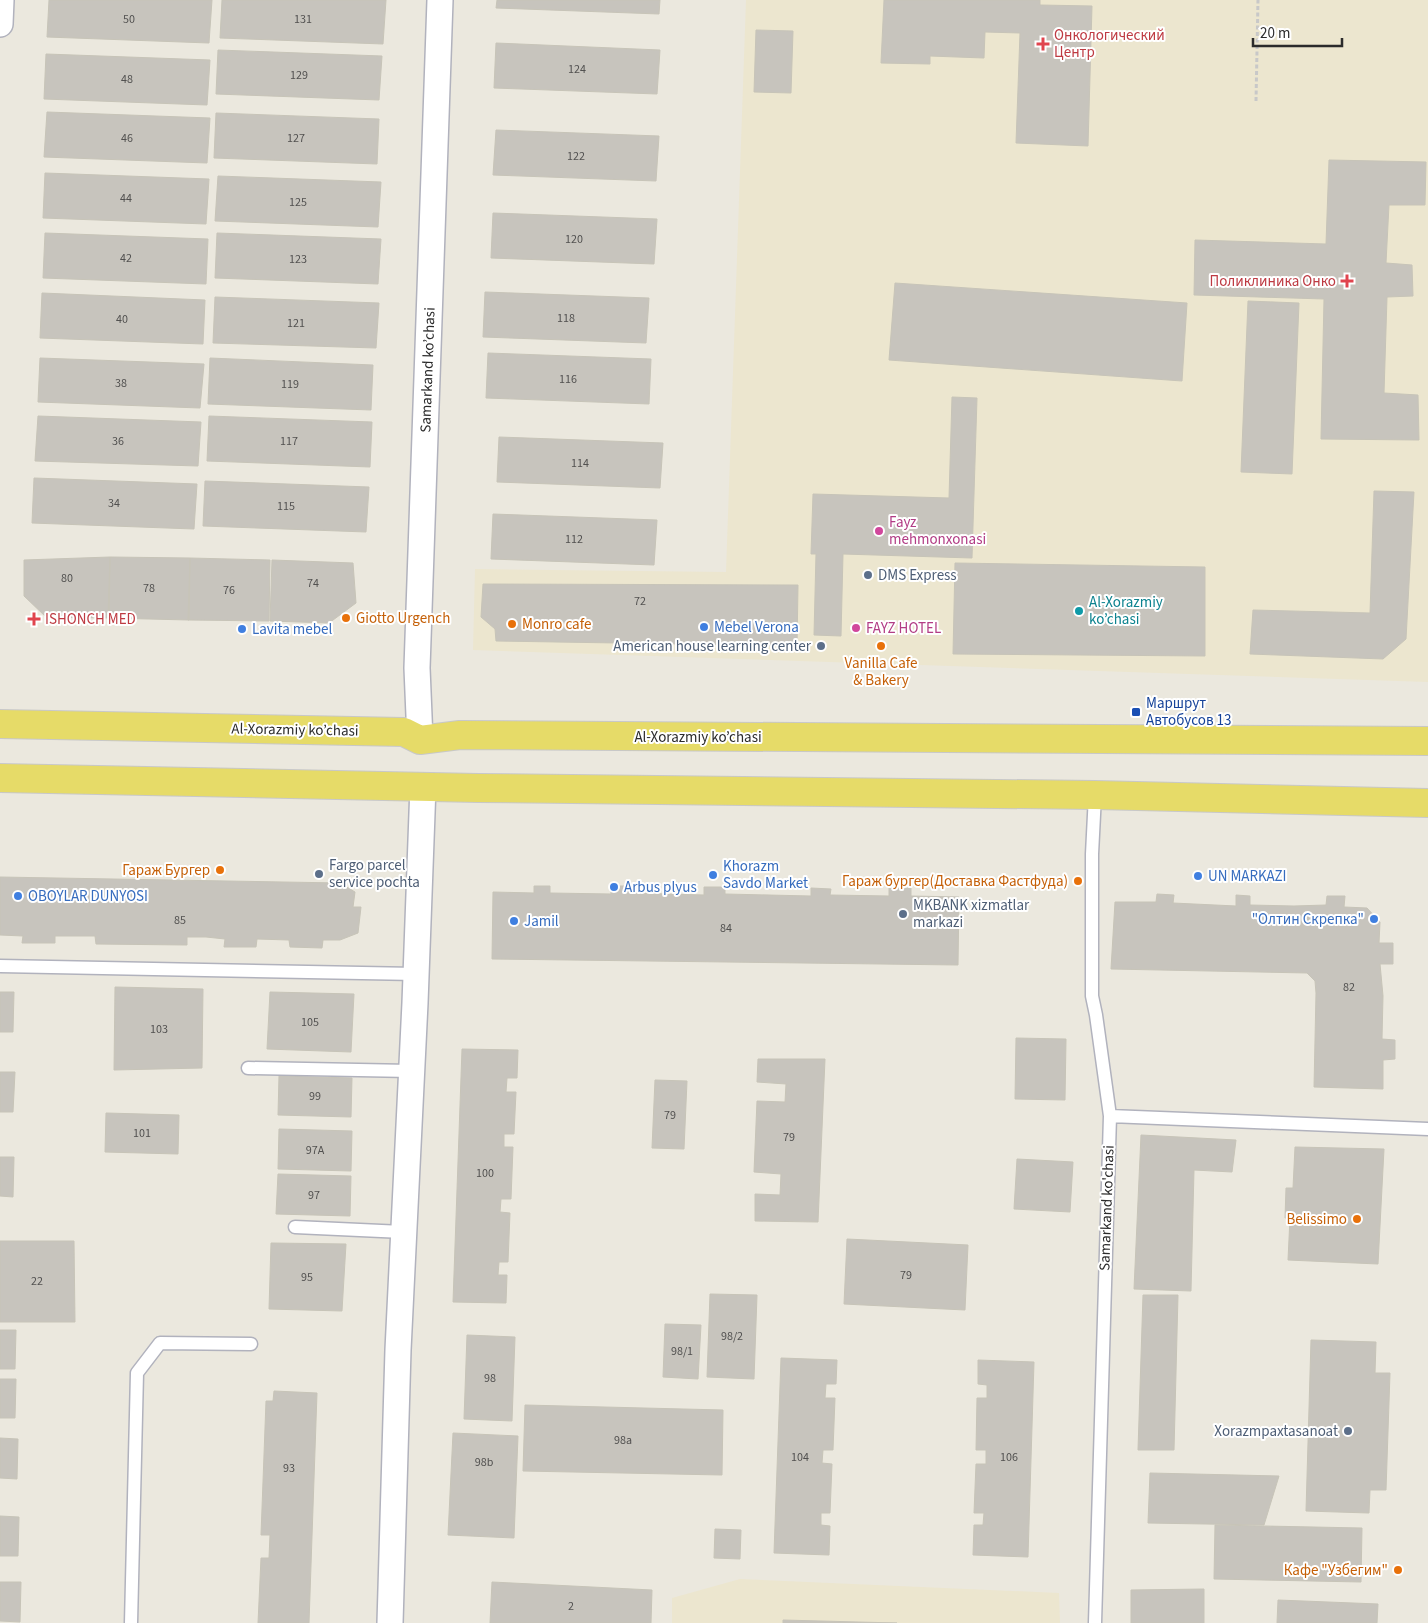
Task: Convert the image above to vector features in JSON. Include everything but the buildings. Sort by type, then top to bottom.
[{"type":"main road","name":"Al-Xorazmiy ko’chasi","points":[[0,724],[404,732],[420,740],[470,735],[1428,741]]},
{"type":"main road","points":[[0,778],[1095,795],[1428,803]]},
{"type":"street","points":[[0,24],[1,0]]},
{"type":"street","name":"Samarkand ko’chasi","points":[[420,740],[418,658],[440,0]]},
{"type":"street","points":[[390,1623],[403,1232],[416,974],[422,786]]},
{"type":"lane","name":"Samarkand ko'chasi","points":[[1094,1623],[1110,1116],[1092,996],[1092,854],[1095,795]]},
{"type":"lane","points":[[0,966],[416,974]]},
{"type":"lane","points":[[248,1068],[411,1071]]},
{"type":"lane","points":[[1110,1116],[1428,1129]]},
{"type":"lane","points":[[295,1227],[403,1232]]},
{"type":"lane","points":[[131,1623],[137,1373],[160,1343],[251,1344]]},
{"type":"path","points":[[1256,101],[1258,0]]},
{"type":"shaded area","points":[[746,0],[1428,0],[1428,682],[473,650],[475,569],[726,572]]},
{"type":"shaded area","points":[[740,1579],[1059,1593],[1060,1623],[672,1623],[672,1598]]},
{"type":"place","name":"Онкологический Центр","points":[[1043,44]]},
{"type":"place","name":"Поликлиника Онко","points":[[1347,281]]},
{"type":"place","name":"Fayz mehmonxonasi","points":[[879,531]]},
{"type":"place","name":"DMS Express","points":[[868,575]]},
{"type":"place","name":"Al-Xorazmiy ko’chasi","points":[[1079,611]]},
{"type":"place","name":"Giotto Urgench","points":[[346,618]]},
{"type":"place","name":"ISHONCH MED","points":[[34,619]]},
{"type":"place","name":"Monro cafe","points":[[512,624]]},
{"type":"place","name":"Mebel Verona","points":[[704,627]]},
{"type":"place","name":"FAYZ HOTEL","points":[[856,628]]},
{"type":"place","name":"Lavita mebel","points":[[242,629]]},
{"type":"place","name":"American house learning center","points":[[821,646]]},
{"type":"place","name":"Vanilla Cafe & Bakery","points":[[881,646]]},
{"type":"place","name":"Маршрут Автобусов 13","points":[[1136,712]]},
{"type":"place","name":"Гараж Бургер","points":[[220,870]]},
{"type":"place","name":"Fargo parcel service pochta","points":[[319,874]]},
{"type":"place","name":"Khorazm Savdo Market","points":[[713,875]]},
{"type":"place","name":"UN MARKAZI","points":[[1198,876]]},
{"type":"place","name":"Гараж бургер(Доставка Фастфуда)","points":[[1078,881]]},
{"type":"place","name":"Arbus plyus","points":[[614,887]]},
{"type":"place","name":"OBOYLAR DUNYOSI","points":[[18,896]]},
{"type":"place","name":"MKBANK xizmatlar markazi","points":[[903,914]]},
{"type":"place","name":"\"Олтин Скрепка\"","points":[[1374,919]]},
{"type":"place","name":"Jamil","points":[[514,921]]},
{"type":"place","name":"Belissimo","points":[[1357,1219]]},
{"type":"place","name":"Xorazmpaxtasanoat","points":[[1348,1431]]},
{"type":"place","name":"Кафе \"Узбегим\"","points":[[1398,1570]]}]
